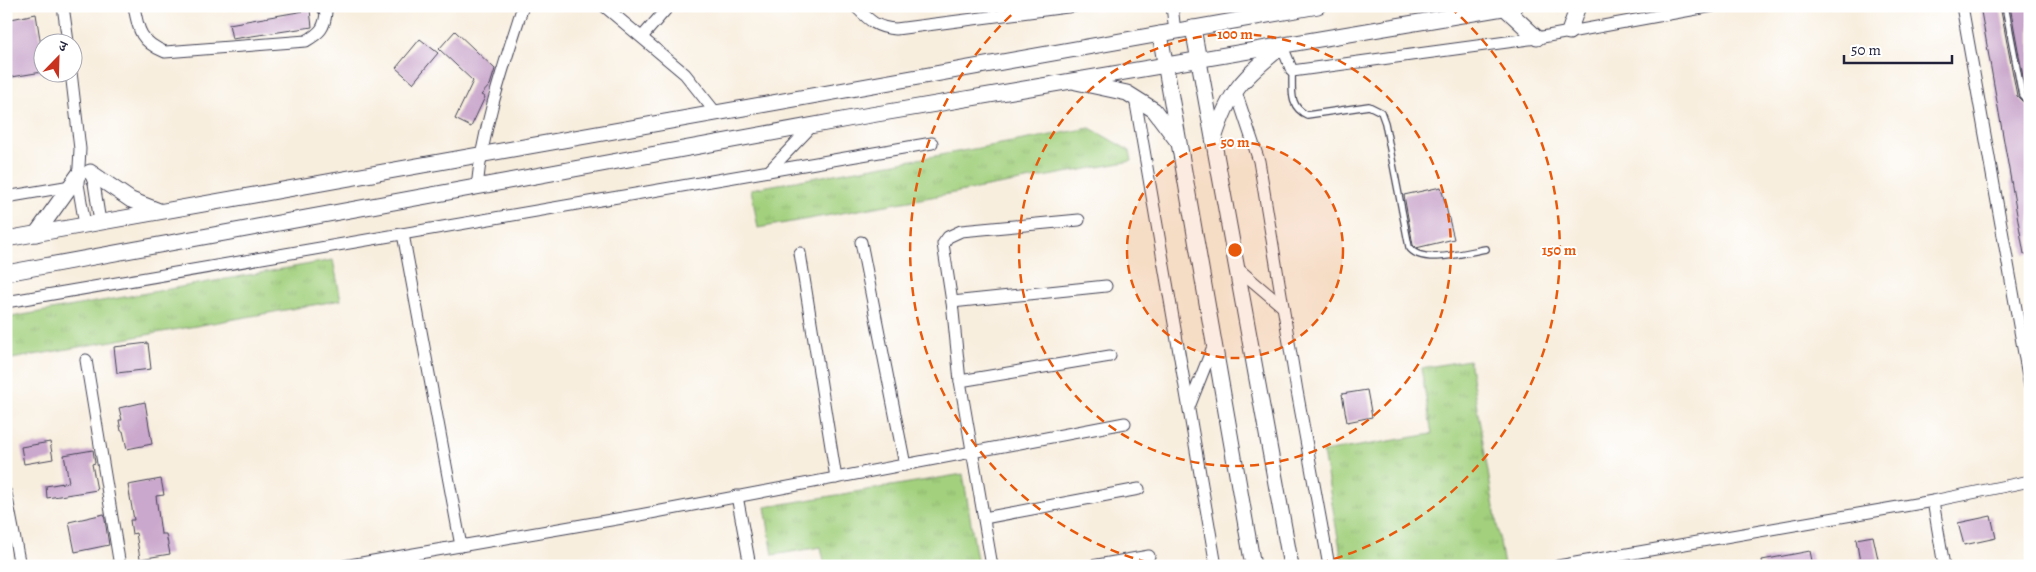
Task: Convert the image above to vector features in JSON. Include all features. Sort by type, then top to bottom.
[{"type":"street","points":[[64,6],[67,32]]},
{"type":"street","points":[[134,6],[137,26],[148,45],[165,52],[306,41],[321,32],[325,23],[326,12],[321,6]]},
{"type":"street","points":[[477,187],[480,155],[503,68],[523,6]]},
{"type":"street","points":[[604,6],[685,74],[716,113]]},
{"type":"street","points":[[642,37],[669,6]]},
{"type":"street","points":[[855,6],[873,25],[882,29],[896,29],[1075,6]]},
{"type":"street","points":[[1172,6],[1166,66],[1253,566]]},
{"type":"street","points":[[6,239],[1318,6]]},
{"type":"street","points":[[1569,32],[1578,6]]},
{"type":"street","points":[[1282,46],[1292,71],[1537,38],[1713,6]]},
{"type":"street","points":[[1962,6],[2030,387]]},
{"type":"street","points":[[6,272],[812,126],[1510,7],[1537,38]]},
{"type":"street","points":[[1193,28],[1291,566]]},
{"type":"street","points":[[1214,141],[1222,113],[1235,89],[1247,75],[1282,46]]},
{"type":"street","points":[[1072,81],[1127,93],[1154,110],[1180,146]]},
{"type":"street","points":[[72,82],[80,149],[80,177],[78,184],[93,223]]},
{"type":"street","points":[[1235,89],[1259,161],[1329,566]]},
{"type":"street","points":[[1134,98],[1216,566]]},
{"type":"street","points":[[770,171],[812,126]]},
{"type":"street","points":[[6,302],[932,143]]},
{"type":"street","points":[[6,197],[80,177],[159,212]]},
{"type":"street","points":[[36,234],[80,177]]},
{"type":"street","points":[[992,566],[960,382],[952,302],[943,244],[954,233],[1079,220]]},
{"type":"street","points":[[403,234],[461,546]]},
{"type":"street","points":[[861,242],[905,464]]},
{"type":"street","points":[[800,253],[836,478]]},
{"type":"street","points":[[1236,267],[1283,307]]},
{"type":"street","points":[[952,302],[1106,286]]},
{"type":"street","points":[[1189,407],[1214,344]]},
{"type":"street","points":[[960,382],[1110,356]]},
{"type":"street","points":[[86,360],[120,566]]},
{"type":"street","points":[[344,566],[836,478],[1126,423]]},
{"type":"street","points":[[1558,566],[1932,501],[2030,481]]},
{"type":"street","points":[[984,518],[1139,490]]},
{"type":"street","points":[[6,493],[20,566]]},
{"type":"street","points":[[737,496],[750,566]]},
{"type":"street","points":[[1932,501],[1944,566]]},
{"type":"street","points":[[1092,566],[1149,556]]},
{"type":"lane","points":[[2005,6],[2022,95],[2030,104]]},
{"type":"lane","points":[[1292,71],[1294,104],[1298,110],[1307,115],[1369,106],[1381,112],[1385,122],[1409,246],[1413,253],[1420,256],[1440,256],[1486,249]]},
{"type":"green space","points":[[1090,128],[1130,151],[1132,161],[758,228],[751,189]]},
{"type":"green space","points":[[333,260],[341,300],[6,360],[6,318]]},
{"type":"green space","points":[[1469,360],[1504,566],[1343,566],[1323,452],[1432,434],[1421,368]]},
{"type":"green space","points":[[963,474],[978,566],[825,566],[821,547],[773,555],[765,507]]},
{"type":"building","points":[[1980,6],[2000,6],[2017,96],[2030,109],[2030,254],[2024,254]]},
{"type":"building","points":[[2010,6],[2030,6],[2030,97],[2026,93]]},
{"type":"building","points":[[310,10],[312,27],[232,39],[229,24]]},
{"type":"building","points":[[36,14],[39,32],[32,32],[32,74],[6,78],[6,20]]},
{"type":"building","points":[[455,31],[495,69],[490,85],[481,95],[485,97],[471,127],[455,119],[473,81],[439,49]]},
{"type":"building","points":[[420,39],[438,53],[413,83],[396,68]]},
{"type":"building","points":[[1441,187],[1454,239],[1416,248],[1413,245],[1404,195]]},
{"type":"building","points":[[148,343],[151,369],[117,373],[114,347]]},
{"type":"building","points":[[1367,390],[1372,417],[1347,422],[1342,394]]},
{"type":"building","points":[[145,402],[152,444],[127,449],[123,431],[121,431],[119,420],[122,420],[119,408]]},
{"type":"building","points":[[50,442],[53,459],[24,464],[21,447]]},
{"type":"building","points":[[93,450],[95,463],[92,464],[97,490],[47,498],[46,486],[69,482],[64,455]]},
{"type":"building","points":[[161,479],[164,495],[156,496],[161,534],[166,534],[170,554],[140,559],[136,533],[132,534],[130,520],[134,520],[128,485]]},
{"type":"building","points":[[104,514],[109,545],[75,552],[69,522]]},
{"type":"building","points":[[1991,516],[1996,538],[1964,545],[1958,523]]},
{"type":"building","points":[[1873,536],[1878,559],[1860,562],[1856,539]]},
{"type":"building","points":[[1810,551],[1813,566],[1763,566],[1762,560]]}]
